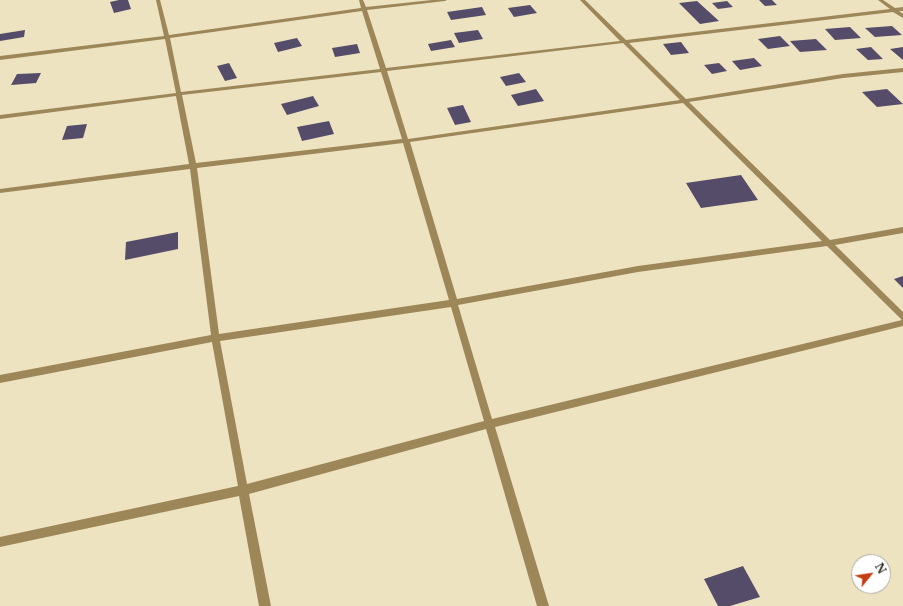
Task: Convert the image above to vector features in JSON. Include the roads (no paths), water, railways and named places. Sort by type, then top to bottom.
[{"type":"street","points":[[158,0],[193,166],[215,338],[264,606]]},
{"type":"street","points":[[361,0],[406,140],[543,606]]},
{"type":"street","points":[[0,58],[167,37],[365,9],[445,0]]},
{"type":"street","points":[[582,0],[830,243],[903,317]]},
{"type":"street","points":[[880,0],[903,16]]},
{"type":"street","points":[[0,117],[179,94],[903,9]]},
{"type":"street","points":[[0,191],[406,140],[684,101],[843,76],[903,70]]},
{"type":"street","points":[[0,379],[215,338],[453,303],[638,270],[830,243],[903,230]]},
{"type":"street","points":[[0,542],[244,490],[489,424],[903,323]]}]
